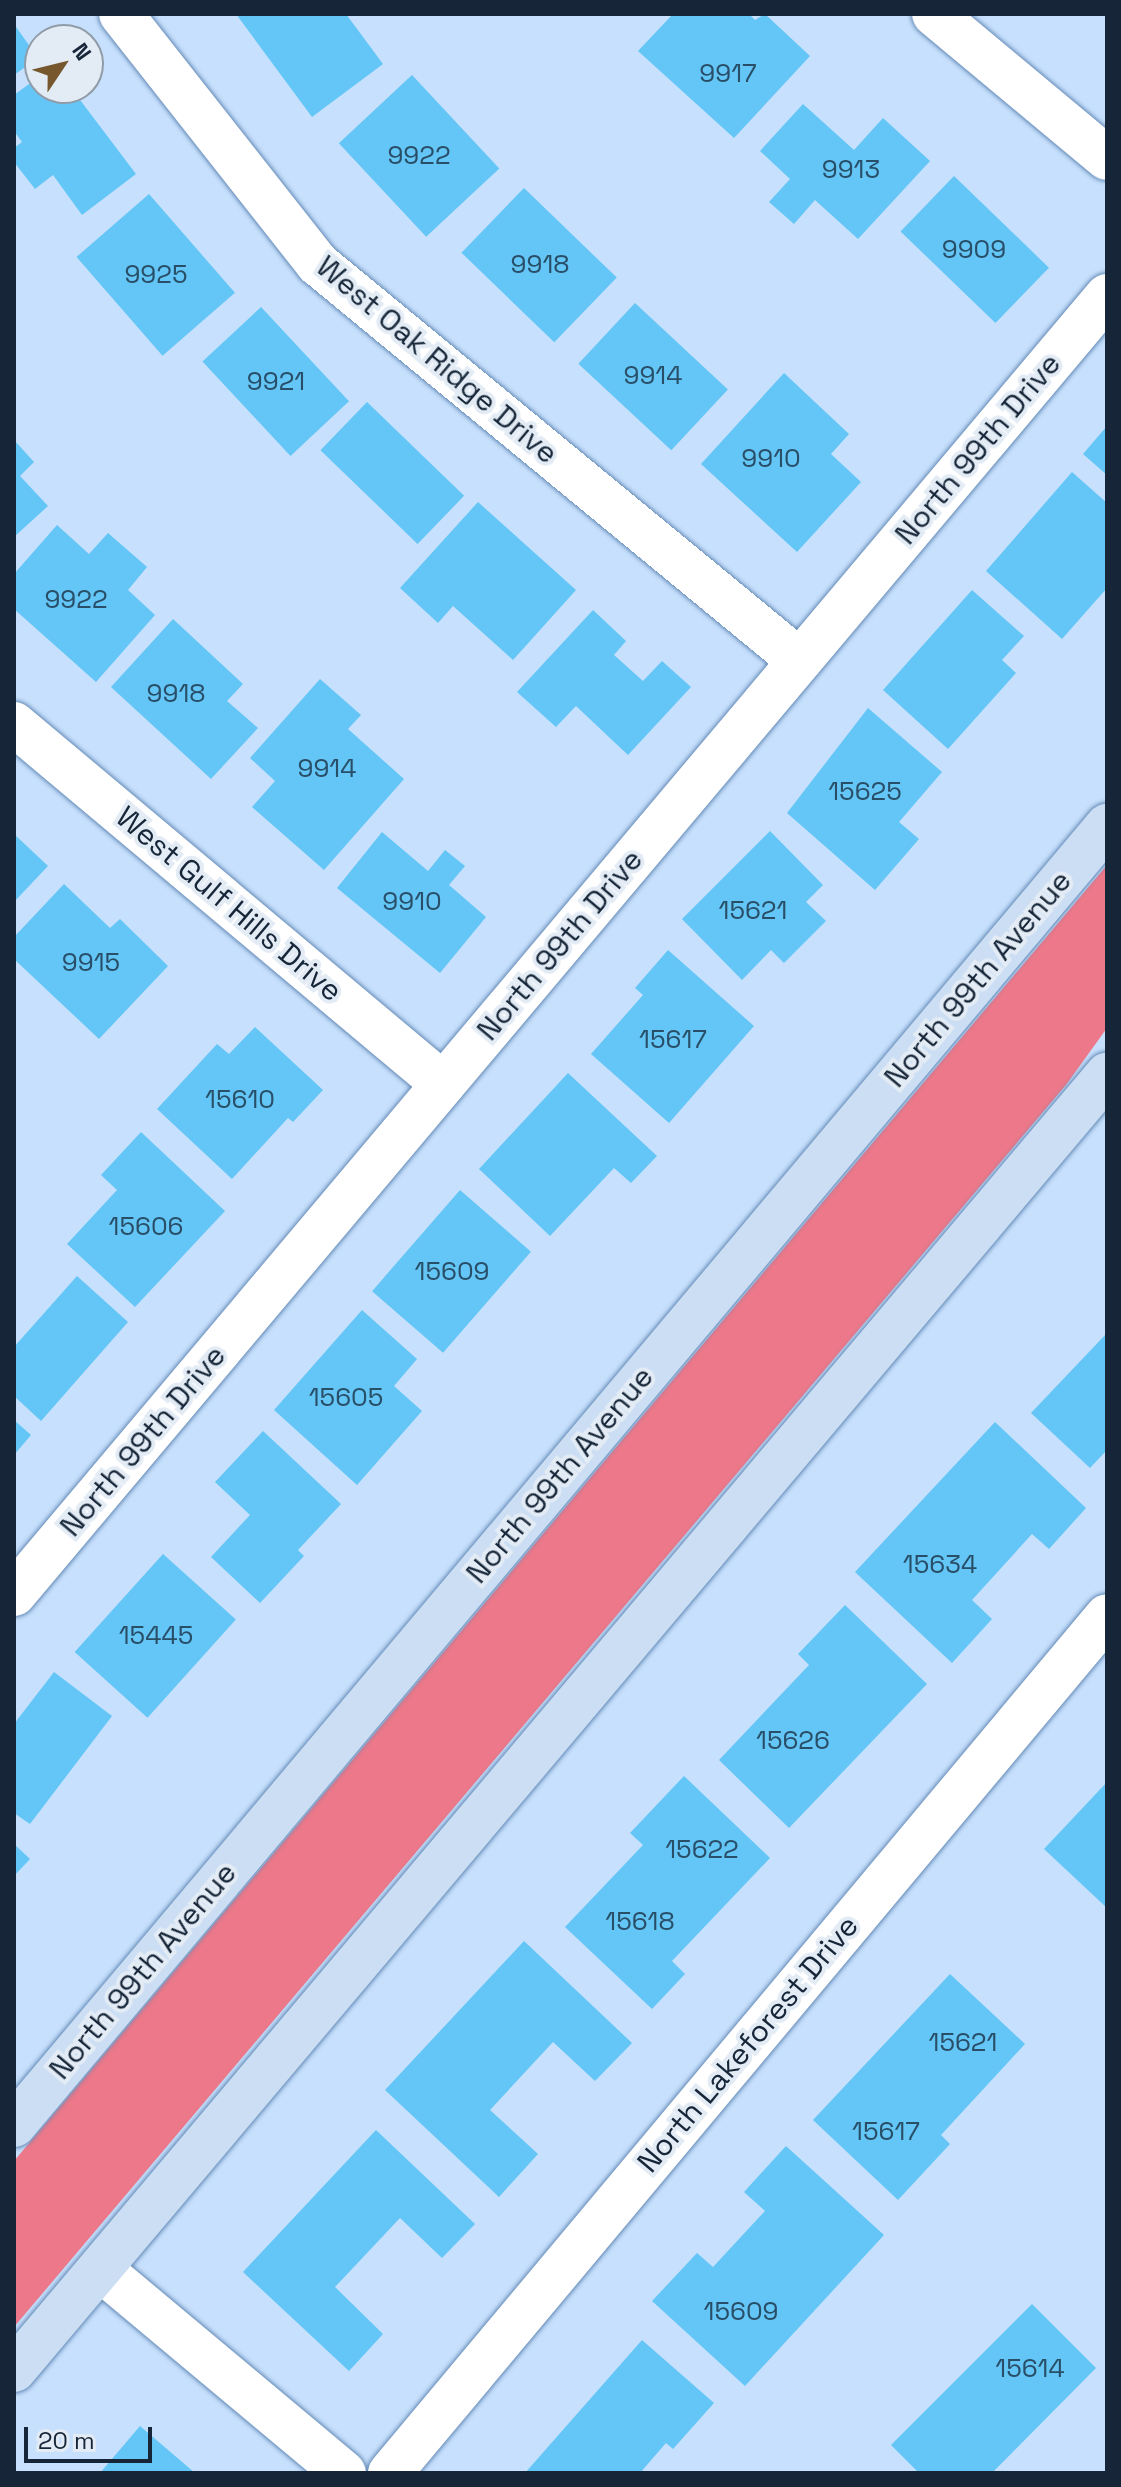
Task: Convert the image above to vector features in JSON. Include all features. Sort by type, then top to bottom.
[{"type":"main road","name":"North 99th Avenue","points":[[15,2123],[1107,826]]},
{"type":"main road","points":[[14,2370],[1107,1075]]},
{"type":"street","name":"West Oak Ridge Drive","points":[[121,14],[318,264],[800,661]]},
{"type":"street","points":[[934,14],[1107,158]]},
{"type":"street","name":"North 99th Drive","points":[[14,1594],[1107,296]]},
{"type":"street","name":"West Gulf Hills Drive","points":[[14,724],[443,1084]]},
{"type":"street","name":"North Lakeforest Drive","points":[[390,2473],[1100,1639]]},
{"type":"street","points":[[100,2269],[344,2473]]},
{"type":"shaded area","points":[[1107,865],[1107,1028],[1066,1085],[14,2327],[14,2161]]},
{"type":"building","points":[[236,14],[346,14],[383,64],[312,117]]},
{"type":"building","points":[[673,14],[749,14],[755,20],[765,14],[810,56],[734,138],[638,51]]},
{"type":"building","points":[[14,24],[24,38],[24,68],[14,75]]},
{"type":"building","points":[[412,75],[499,169],[426,237],[339,143]]},
{"type":"building","points":[[24,88],[24,104],[83,104],[136,174],[82,215],[53,175],[35,189],[14,162],[14,148],[22,142],[14,131],[14,95]]},
{"type":"building","points":[[803,104],[854,150],[883,118],[930,161],[858,239],[815,200],[794,224],[769,202],[790,179],[760,151]]},
{"type":"building","points":[[954,176],[1049,268],[995,323],[901,231]]},
{"type":"building","points":[[524,188],[617,278],[554,342],[461,253]]},
{"type":"building","points":[[149,194],[235,293],[162,356],[77,257]]},
{"type":"building","points":[[635,303],[728,390],[671,450],[578,364]]},
{"type":"building","points":[[261,307],[349,401],[290,456],[202,362]]},
{"type":"building","points":[[784,373],[849,434],[831,454],[861,482],[797,552],[701,464]]},
{"type":"building","points":[[367,402],[464,496],[418,544],[320,450]]},
{"type":"building","points":[[1107,426],[1107,475],[1083,454]]},
{"type":"building","points":[[14,440],[34,462],[20,476],[48,506],[14,537]]},
{"type":"building","points":[[1072,472],[1107,503],[1107,588],[1062,639],[986,571]]},
{"type":"building","points":[[478,502],[576,590],[513,660],[453,606],[438,623],[400,588]]},
{"type":"building","points":[[57,525],[89,554],[108,533],[147,567],[128,590],[155,615],[96,682],[14,609],[14,574]]},
{"type":"building","points":[[972,590],[1024,636],[1002,660],[1016,673],[948,749],[883,690]]},
{"type":"building","points":[[593,610],[626,641],[614,655],[643,681],[662,661],[691,687],[628,755],[576,706],[556,727],[517,692]]},
{"type":"building","points":[[173,619],[243,684],[227,701],[258,728],[211,779],[111,687]]},
{"type":"building","points":[[320,679],[361,715],[348,729],[404,779],[324,870],[252,807],[275,781],[250,758]]},
{"type":"building","points":[[868,708],[942,772],[899,822],[919,839],[875,890],[787,813]]},
{"type":"building","points":[[770,831],[823,885],[806,902],[826,921],[784,963],[771,950],[742,980],[682,919]]},
{"type":"building","points":[[382,832],[428,871],[445,850],[465,866],[449,885],[486,917],[440,973],[337,888]]},
{"type":"building","points":[[14,834],[48,866],[14,902]]},
{"type":"building","points":[[64,884],[110,928],[120,919],[168,966],[99,1039],[14,959],[14,937]]},
{"type":"building","points":[[668,950],[754,1026],[669,1123],[591,1054],[643,995],[635,988]]},
{"type":"building","points":[[255,1027],[323,1090],[293,1122],[288,1118],[232,1179],[157,1109],[217,1044],[229,1054]]},
{"type":"building","points":[[568,1073],[657,1156],[631,1183],[614,1168],[550,1236],[479,1169]]},
{"type":"building","points":[[141,1132],[225,1211],[135,1307],[67,1244],[117,1190],[101,1175]]},
{"type":"building","points":[[460,1190],[531,1252],[443,1353],[372,1291]]},
{"type":"building","points":[[77,1276],[128,1322],[41,1421],[14,1396],[14,1347]]},
{"type":"building","points":[[362,1310],[417,1359],[394,1386],[422,1411],[357,1485],[274,1410]]},
{"type":"building","points":[[1107,1333],[1107,1450],[1090,1468],[1031,1413]]},
{"type":"building","points":[[14,1420],[31,1435],[14,1455]]},
{"type":"building","points":[[995,1422],[1086,1508],[1049,1549],[1032,1534],[972,1600],[992,1619],[952,1663],[855,1572]]},
{"type":"building","points":[[263,1431],[341,1504],[298,1550],[304,1556],[260,1603],[211,1557],[250,1515],[215,1482]]},
{"type":"building","points":[[163,1554],[236,1620],[148,1718],[75,1652]]},
{"type":"building","points":[[845,1605],[927,1684],[789,1828],[719,1760],[809,1665],[798,1654]]},
{"type":"building","points":[[54,1672],[112,1716],[30,1824],[14,1813],[14,1724]]},
{"type":"building","points":[[684,1776],[770,1858],[672,1961],[685,1974],[652,2009],[565,1927],[643,1845],[630,1833]]},
{"type":"building","points":[[1107,1782],[1107,1908],[1044,1849]]},
{"type":"building","points":[[14,1844],[30,1859],[14,1876]]},
{"type":"building","points":[[524,1941],[632,2043],[595,2081],[553,2042],[490,2110],[538,2154],[499,2197],[385,2090]]},
{"type":"building","points":[[950,1974],[1025,2044],[941,2135],[950,2144],[898,2200],[813,2120]]},
{"type":"building","points":[[376,2130],[475,2224],[442,2258],[400,2218],[335,2287],[383,2334],[349,2371],[243,2272]]},
{"type":"building","points":[[786,2146],[884,2235],[745,2386],[652,2301],[697,2253],[713,2267],[765,2211],[744,2192]]},
{"type":"building","points":[[1032,2304],[1096,2368],[992,2473],[919,2473],[891,2445]]},
{"type":"building","points":[[642,2340],[714,2403],[673,2449],[666,2443],[640,2473],[525,2473]]},
{"type":"building","points":[[140,2426],[195,2473],[100,2473]]}]
